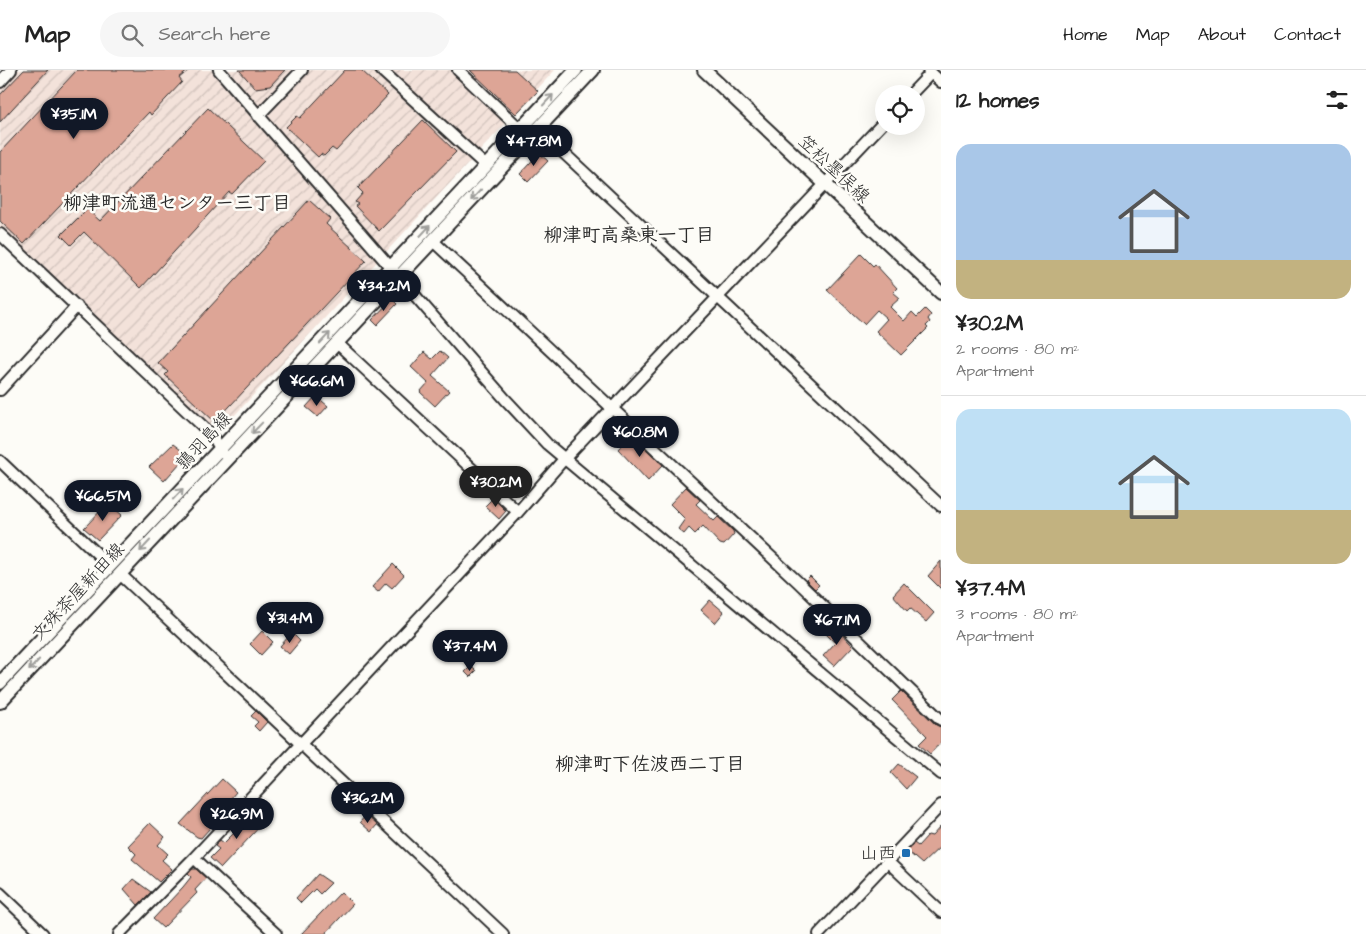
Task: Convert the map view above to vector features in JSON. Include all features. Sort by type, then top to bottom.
[{"type":"main road","points":[[391,266],[576,70]]},
{"type":"main road","points":[[224,454],[337,343],[593,70]]},
{"type":"main road","name":"笠松墨俣線","points":[[704,70],[941,293]]},
{"type":"main road","name":"鶉羽島線","points":[[0,683],[115,570],[224,454],[391,266]]},
{"type":"main road","name":"文殊茶屋新田線","points":[[0,702],[115,570]]},
{"type":"street","points":[[0,82],[11,70]]},
{"type":"street","points":[[219,70],[516,411],[564,459],[941,774]]},
{"type":"street","points":[[258,116],[302,70]]},
{"type":"street","points":[[381,70],[486,166]]},
{"type":"street","points":[[458,70],[517,126]]},
{"type":"street","points":[[918,85],[929,71],[941,82]]},
{"type":"street","points":[[538,128],[941,506]]},
{"type":"street","points":[[119,934],[194,858],[518,512],[564,459],[875,131]]},
{"type":"street","points":[[0,234],[212,435],[224,454]]},
{"type":"street","points":[[433,242],[941,720]]},
{"type":"street","points":[[0,390],[77,306]]},
{"type":"street","points":[[337,343],[518,512]]},
{"type":"street","points":[[0,460],[503,934]]},
{"type":"street","points":[[819,934],[941,805]]},
{"type":"street","points":[[194,858],[276,934]]},
{"type":"street","points":[[888,862],[941,912]]},
{"type":"street","points":[[0,894],[43,934]]},
{"type":"shaded area","points":[[18,70],[555,70],[219,432],[0,228],[0,90]]},
{"type":"building","points":[[24,70],[48,70],[0,122],[0,95]]},
{"type":"building","points":[[77,70],[189,70],[179,78],[182,82],[151,115],[149,112],[24,244],[0,221],[0,152]]},
{"type":"building","points":[[239,70],[285,70],[270,86],[255,88]]},
{"type":"building","points":[[345,70],[361,70],[388,95],[336,151],[332,148],[324,156],[321,154],[318,157],[286,127],[297,116],[300,118]]},
{"type":"building","points":[[470,70],[515,70],[538,91],[516,114]]},
{"type":"building","points":[[208,108],[264,161],[232,194],[229,192],[141,288],[84,232],[71,245],[61,235],[87,209],[100,221]]},
{"type":"building","points":[[423,120],[456,152],[379,231],[355,206],[358,204],[355,202],[363,193],[358,188]]},
{"type":"building","points":[[539,153],[548,161],[528,182],[520,174]]},
{"type":"building","points":[[309,200],[330,219],[326,224],[366,261],[215,422],[165,375],[168,372],[158,363]]},
{"type":"building","points":[[861,254],[873,266],[875,264],[897,288],[893,292],[900,298],[890,307],[904,321],[912,312],[917,317],[925,309],[931,315],[928,319],[930,322],[926,326],[928,328],[901,355],[876,331],[887,319],[877,310],[864,324],[827,290]]},
{"type":"building","points":[[392,299],[397,304],[377,325],[372,320]]},
{"type":"building","points":[[440,351],[448,358],[432,376],[449,391],[435,406],[420,392],[428,383],[411,367],[424,352],[432,359]]},
{"type":"building","points":[[316,396],[328,406],[318,417],[306,407]]},
{"type":"building","points":[[631,435],[663,465],[648,481],[618,449]]},
{"type":"building","points":[[173,444],[193,459],[186,466],[181,462],[164,481],[149,467]]},
{"type":"building","points":[[686,487],[700,500],[696,504],[714,521],[718,517],[733,531],[734,534],[724,545],[720,544],[703,526],[695,534],[689,528],[684,534],[678,529],[685,519],[670,504]]},
{"type":"building","points":[[493,498],[506,511],[499,519],[485,506]]},
{"type":"building","points":[[108,503],[122,515],[98,540],[84,528]]},
{"type":"building","points":[[941,561],[941,589],[928,576]]},
{"type":"building","points":[[393,564],[404,575],[392,588],[386,583],[378,592],[372,587]]},
{"type":"building","points":[[810,576],[819,585],[815,589],[806,580]]},
{"type":"building","points":[[904,583],[934,613],[926,622],[910,608],[907,611],[893,595]]},
{"type":"building","points":[[710,600],[724,612],[715,623],[701,610]]},
{"type":"building","points":[[832,624],[853,646],[834,666],[823,656],[835,643],[824,632]]},
{"type":"building","points":[[262,631],[273,642],[261,655],[250,644]]},
{"type":"building","points":[[292,633],[300,641],[289,654],[280,646]]},
{"type":"building","points":[[471,666],[476,671],[470,677],[465,672]]},
{"type":"building","points":[[901,691],[936,725],[941,727],[941,742],[930,754],[919,744],[927,736],[892,700]]},
{"type":"building","points":[[256,711],[267,722],[259,731],[254,726],[258,722],[251,716]]},
{"type":"building","points":[[899,764],[916,777],[906,789],[891,773]]},
{"type":"building","points":[[222,779],[236,792],[226,804],[229,807],[201,838],[197,837],[180,824]]},
{"type":"building","points":[[255,812],[265,821],[221,868],[210,858],[219,849],[215,846],[220,840],[224,843]]},
{"type":"building","points":[[366,815],[377,825],[371,832],[360,822]]},
{"type":"building","points":[[150,823],[165,837],[158,845],[168,854],[162,860],[172,869],[159,882],[132,859],[136,854],[128,846]]},
{"type":"building","points":[[941,826],[941,846],[922,864],[907,851],[914,843],[918,846],[928,835],[932,836]]},
{"type":"building","points":[[192,869],[196,869],[206,878],[195,890],[197,893],[163,928],[153,919],[191,877],[188,874]]},
{"type":"building","points":[[318,874],[331,883],[320,894],[315,889],[301,903],[296,898]]},
{"type":"building","points":[[133,879],[151,892],[138,905],[124,889]]},
{"type":"building","points":[[341,892],[353,904],[325,934],[301,934]]},
{"type":"place","name":"山西","points":[[906,853]]},
{"type":"district","name":"柳津町流通センター三丁目","points":[[177,203]]},
{"type":"district","name":"柳津町高桑東一丁目","points":[[629,235]]},
{"type":"district","name":"柳津町下佐波西二丁目","points":[[650,764]]}]
